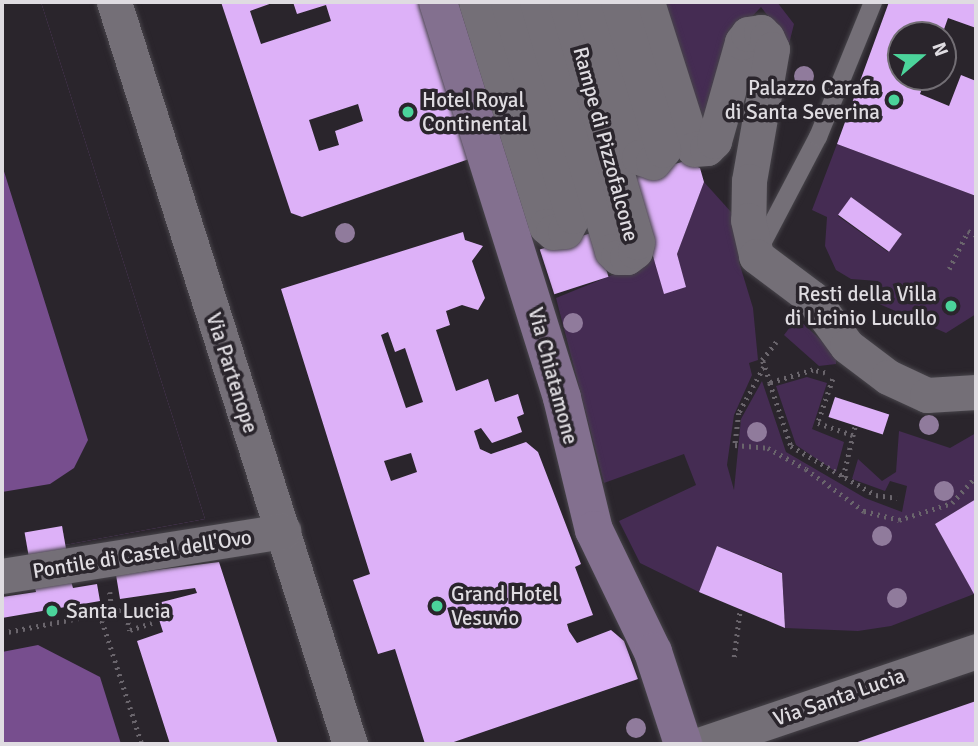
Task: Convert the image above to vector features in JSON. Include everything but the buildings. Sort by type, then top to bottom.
[{"type":"street","name":"Via Partenope","points":[[114,2],[351,744]]},
{"type":"street","points":[[453,3],[546,226],[554,232],[565,231],[573,216],[508,2]]},
{"type":"street","name":"Rampe di Pizzofalcone","points":[[537,2],[612,251],[618,257],[627,257],[635,251],[637,242],[566,2]]},
{"type":"street","name":"Rampe di Pizzofalcone","points":[[591,2],[639,157],[653,162],[663,150],[618,2]]},
{"type":"street","points":[[647,2],[694,149],[707,148],[715,141],[742,42],[748,34],[761,32],[772,49],[749,181],[748,219],[755,256],[812,298],[847,346],[888,377],[927,395],[976,392]]},
{"type":"street","name":"Via Chiatamone","points":[[453,3],[562,398],[594,530],[653,652],[683,744]]},
{"type":"street","name":"Pontile di Castel dell'Ovo","points":[[2,576],[283,531]]},
{"type":"street","name":"Via Santa Lucia","points":[[702,744],[976,651]]},
{"type":"lane","points":[[755,256],[818,137],[873,2]]},
{"type":"path","points":[[949,269],[968,231],[976,235]]},
{"type":"path","points":[[776,342],[762,360],[791,446],[876,495],[897,498]]},
{"type":"path","points":[[764,367],[739,413],[735,445],[768,449],[806,469],[864,511],[899,520],[952,503],[976,475]]},
{"type":"path","points":[[770,383],[813,370],[846,380]]},
{"type":"path","points":[[834,376],[818,423],[853,435]]},
{"type":"path","points":[[843,477],[855,426]]},
{"type":"path","points":[[734,657],[740,609]]},
{"type":"path","points":[[2,633],[125,610],[130,630],[152,623]]},
{"type":"path","points":[[100,614],[142,744]]},
{"type":"shaded area","points":[[2,2],[41,2],[205,519],[65,545],[62,526],[2,556]]},
{"type":"shaded area","points":[[661,2],[777,2],[794,24],[789,44],[761,7],[730,40],[706,136]]},
{"type":"shaded area","points":[[837,144],[976,196],[976,314],[946,333],[877,303],[886,293],[878,281],[851,279],[836,270],[825,246],[827,217],[812,210]],"holes":[[[851,197],[902,234],[888,252],[838,216]]]},
{"type":"shaded area","points":[[704,182],[741,223],[739,262],[753,308],[758,360],[749,363],[752,375],[734,415],[727,465],[734,490],[741,419],[762,381],[786,452],[865,498],[902,512],[907,486],[890,481],[885,491],[852,479],[858,459],[882,481],[896,472],[899,431],[950,448],[976,433],[976,499],[935,524],[974,594],[891,626],[858,631],[785,628],[782,572],[717,546],[699,592],[640,563],[619,521],[696,485],[684,454],[604,483],[556,298],[654,258],[685,287],[677,254]]},
{"type":"shaded area","points":[[797,318],[836,354],[836,364],[819,366],[784,335]]},
{"type":"shaded area","points":[[807,377],[827,383],[812,429],[844,442],[836,472],[796,445],[776,386]]},
{"type":"shaded area","points":[[38,645],[100,677],[121,744],[2,744],[2,652]]},
{"type":"pier","points":[[2,2],[41,2],[205,519],[65,545],[62,526],[29,552],[2,556],[2,492],[50,484],[74,468],[88,440],[2,165]]},
{"type":"place","name":"Palazzo Carafa di Santa Severina","points":[[894,100]]},
{"type":"place","name":"Hotel Royal Continental","points":[[408,112]]},
{"type":"place","name":"Resti della Villa di Licinio Lucullo","points":[[951,306]]},
{"type":"place","name":"Grand Hotel Vesuvio","points":[[437,606]]},
{"type":"place","name":"Santa Lucia","points":[[52,611]]}]
